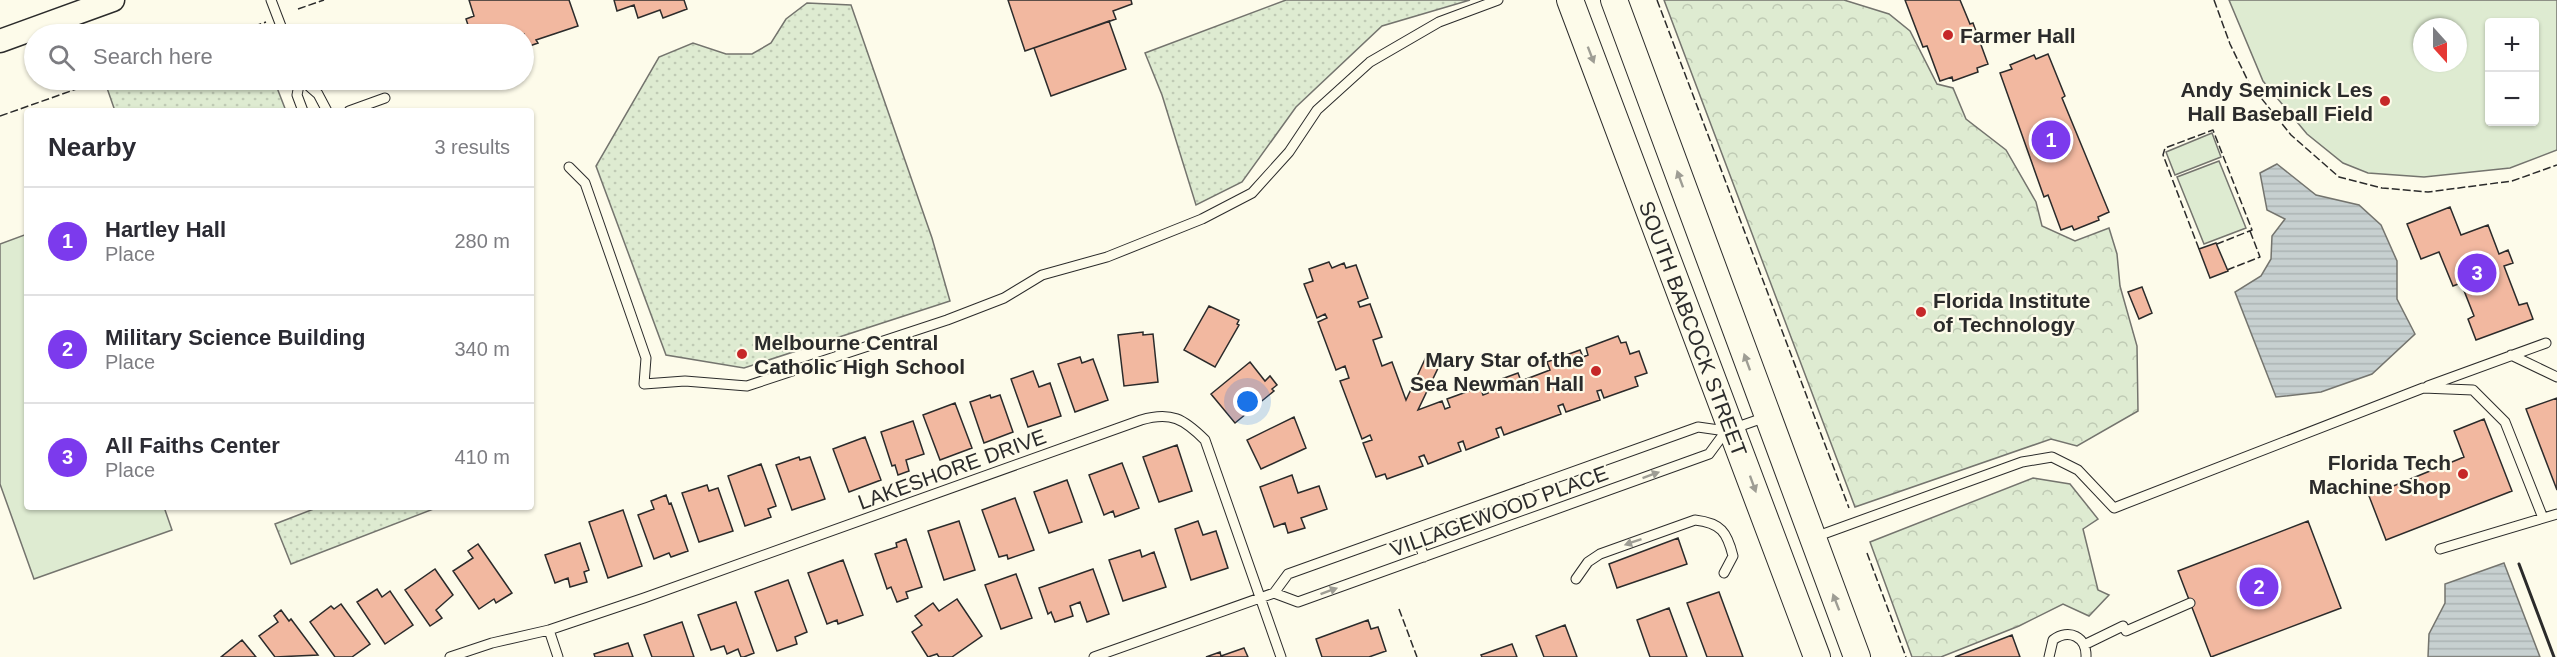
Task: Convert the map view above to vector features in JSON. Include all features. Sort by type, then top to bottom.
[{"type":"main road","name":"SOUTH BABCOCK STREET","points":[[1570,0],[1729,430],[1817,657]]},
{"type":"main road","name":"SOUTH BABCOCK STREET","points":[[1614,0],[1857,657]]},
{"type":"street","points":[[47,24],[113,0]]},
{"type":"street","points":[[0,41],[24,32]]},
{"type":"lane","points":[[271,0],[280,24]]},
{"type":"lane","points":[[569,167],[585,183],[646,358],[644,384],[685,381],[747,386],[947,320],[1004,297],[1042,275],[1107,257],[1202,219],[1252,193],[1288,152],[1317,110],[1370,62],[1439,22],[1498,0]]},
{"type":"lane","points":[[298,90],[297,94],[302,108]]},
{"type":"lane","points":[[313,90],[325,108]]},
{"type":"lane","points":[[357,108],[385,98]]},
{"type":"lane","points":[[1812,538],[2022,462],[2052,457],[2078,471],[2114,508],[2423,388],[2546,343]]},
{"type":"lane","points":[[2511,355],[2557,377]]},
{"type":"lane","points":[[2423,388],[2473,390],[2505,422],[2543,518]]},
{"type":"lane","name":"LAKESHORE DRIVE","points":[[450,657],[492,643],[549,630],[1141,420],[1164,416],[1182,421],[1204,440],[1262,598],[1281,657]]},
{"type":"lane","name":"VILLAGEWOOD PLACE","points":[[1094,657],[1274,593],[1288,574],[1698,427],[1729,430],[1767,417]]},
{"type":"lane","name":"VILLAGEWOOD PLACE","points":[[1274,593],[1298,602],[1424,557],[1709,454],[1729,430]]},
{"type":"lane","points":[[2440,549],[2557,514]]},
{"type":"lane","points":[[1576,579],[1588,562],[1600,554],[1695,520],[1709,522],[1721,529],[1729,540],[1733,556],[1724,573]]},
{"type":"lane","points":[[1414,529],[1424,557]]},
{"type":"lane","points":[[2084,645],[2190,603]]},
{"type":"lane","points":[[549,630],[558,657]]},
{"type":"lane","points":[[2049,657],[2053,640],[2064,634],[2076,636],[2084,645],[2086,657]]},
{"type":"green space","points":[[1286,0],[1470,0],[1382,26],[1296,107],[1242,182],[1196,205],[1162,95],[1145,53]]},
{"type":"green space","points":[[1664,0],[1844,0],[1889,14],[1910,31],[1937,84],[1953,88],[1966,119],[2006,150],[2036,202],[2042,226],[2075,241],[2109,228],[2117,254],[2120,286],[2137,346],[2138,411],[2077,446],[2051,439],[1855,507]]},
{"type":"green space","name":"Andy Seminick Les Hall Baseball Field","points":[[2229,0],[2557,0],[2557,150],[2510,168],[2424,177],[2368,173],[2343,163],[2307,134],[2263,81]]},
{"type":"green space","points":[[807,3],[851,5],[932,238],[950,301],[744,368],[666,355],[596,166],[659,57],[693,43],[726,54],[752,54],[771,43],[786,19]]},
{"type":"green space","points":[[108,90],[278,90],[285,108],[114,108]]},
{"type":"green space","points":[[2212,133],[2221,157],[2175,175],[2166,152]]},
{"type":"green space","points":[[2219,161],[2246,228],[2204,244],[2177,177]]},
{"type":"green space","points":[[24,235],[24,510],[165,510],[172,530],[34,579],[0,484],[0,244]]},
{"type":"green space","points":[[2033,478],[2070,484],[2098,519],[2083,529],[2098,590],[2109,595],[2089,616],[2063,604],[2019,626],[1941,657],[1912,657],[1870,542]]},
{"type":"green space","points":[[311,510],[431,510],[291,564],[275,524]]},
{"type":"shaded area","points":[[2277,164],[2316,195],[2359,205],[2381,225],[2397,261],[2397,299],[2415,334],[2372,374],[2321,392],[2276,397],[2235,292],[2261,276],[2271,259],[2272,236],[2285,219],[2267,210],[2260,173]]},
{"type":"shaded area","points":[[2504,563],[2540,657],[2428,657],[2429,634],[2445,603],[2445,584]]},
{"type":"building","points":[[469,0],[569,0],[578,26],[536,40],[538,43],[534,44],[534,24],[468,24],[466,19],[474,16]]},
{"type":"building","points":[[614,0],[684,0],[687,9],[663,18],[660,10],[638,18],[634,5],[617,11]]},
{"type":"building","points":[[1008,0],[1131,0],[1132,4],[1113,11],[1116,19],[1025,51]]},
{"type":"building","name":"Farmer Hall","points":[[1905,0],[1960,0],[1970,24],[1973,23],[1988,64],[1977,68],[1978,72],[1953,81],[1952,77],[1940,81],[1927,46],[1923,47]]},
{"type":"building","points":[[1109,21],[1126,69],[1051,96],[1034,48]]},
{"type":"building","points":[[2048,54],[2065,96],[2062,98],[2109,212],[2098,217],[2099,220],[2074,230],[2072,226],[2061,230],[2048,195],[2044,197],[2000,73],[2012,69],[2010,65],[2034,55],[2036,59]]},
{"type":"building","points":[[2450,207],[2461,235],[2488,225],[2499,254],[2508,250],[2513,263],[2504,266],[2519,305],[2527,303],[2533,319],[2476,340],[2468,319],[2474,316],[2461,283],[2453,286],[2439,252],[2421,259],[2407,224]]},
{"type":"building","points":[[2216,243],[2228,271],[2210,278],[2199,249]]},
{"type":"building","name":"Mary Star of the Sea Newman Hall","points":[[1329,262],[1332,268],[1344,263],[1346,268],[1356,265],[1368,298],[1358,302],[1360,307],[1370,304],[1382,337],[1373,340],[1382,366],[1392,362],[1406,400],[1426,357],[1440,364],[1418,410],[1442,401],[1445,409],[1450,407],[1447,399],[1480,387],[1483,395],[1488,393],[1485,385],[1518,373],[1521,381],[1550,370],[1547,362],[1580,350],[1583,357],[1588,355],[1586,348],[1618,336],[1621,343],[1626,342],[1630,354],[1639,351],[1647,373],[1635,377],[1638,386],[1604,398],[1601,390],[1597,391],[1600,400],[1566,412],[1563,404],[1558,406],[1561,414],[1504,435],[1501,427],[1496,429],[1499,437],[1466,450],[1463,441],[1458,443],[1461,451],[1428,464],[1424,455],[1419,457],[1423,466],[1387,479],[1385,474],[1376,477],[1363,443],[1372,440],[1370,435],[1362,439],[1340,381],[1349,378],[1345,366],[1336,370],[1318,322],[1327,318],[1325,314],[1317,318],[1304,284],[1313,281],[1309,269]]},
{"type":"building","points":[[2142,287],[2152,313],[2139,319],[2128,292]]},
{"type":"building","points":[[1209,306],[1239,320],[1237,324],[1239,325],[1215,367],[1184,350]]},
{"type":"building","points":[[1143,332],[1143,335],[1153,334],[1158,382],[1124,386],[1118,335]]},
{"type":"building","points":[[1080,357],[1082,363],[1093,359],[1108,400],[1075,412],[1058,364]]},
{"type":"building","points":[[1250,362],[1265,381],[1270,376],[1277,385],[1272,389],[1274,391],[1235,423],[1211,394]]},
{"type":"building","points":[[1033,371],[1039,387],[1050,383],[1061,416],[1028,427],[1011,379]]},
{"type":"building","points":[[990,395],[991,398],[1000,395],[1013,432],[984,443],[970,402]]},
{"type":"building","points":[[2557,398],[2557,490],[2526,409]]},
{"type":"building","points":[[955,403],[972,448],[940,460],[923,415]]},
{"type":"building","points":[[1294,417],[1306,448],[1261,469],[1247,440]]},
{"type":"building","name":"Florida Tech Machine Shop","points":[[2484,419],[2512,491],[2386,540],[2369,496],[2464,457],[2454,431]]},
{"type":"building","points":[[913,421],[924,454],[906,460],[909,471],[898,475],[895,465],[892,466],[881,432]]},
{"type":"building","points":[[865,437],[881,480],[849,492],[833,449]]},
{"type":"building","points":[[1177,445],[1192,491],[1159,502],[1143,457]]},
{"type":"building","points":[[799,457],[800,460],[810,457],[825,499],[792,510],[776,465]]},
{"type":"building","points":[[1122,463],[1139,508],[1115,517],[1113,511],[1104,515],[1089,475]]},
{"type":"building","points":[[761,464],[776,506],[768,509],[771,517],[745,526],[728,476]]},
{"type":"building","points":[[1292,475],[1298,493],[1319,486],[1327,509],[1301,518],[1305,528],[1288,533],[1285,523],[1274,527],[1260,487]]},
{"type":"building","points":[[1067,480],[1082,522],[1049,533],[1034,492]]},
{"type":"building","points":[[707,485],[709,491],[718,488],[733,531],[699,542],[682,493]]},
{"type":"building","points":[[666,495],[688,551],[671,557],[669,553],[654,559],[638,515],[654,509],[651,501]]},
{"type":"building","points":[[1015,498],[1034,550],[1008,559],[1007,555],[999,557],[982,510]]},
{"type":"building","points":[[623,510],[642,566],[608,578],[589,522]]},
{"type":"building","points":[[959,521],[975,570],[944,580],[928,531]]},
{"type":"building","points":[[1198,521],[1203,535],[1216,531],[1228,568],[1191,580],[1175,529]]},
{"type":"building","points":[[2308,521],[2341,608],[2211,657],[2178,571]]},
{"type":"building","points":[[1678,538],[1687,564],[1617,588],[1609,564]]},
{"type":"building","points":[[906,539],[922,587],[906,592],[908,598],[897,602],[891,587],[887,589],[875,554],[897,547],[896,543]]},
{"type":"building","points":[[580,543],[589,570],[584,572],[587,582],[570,587],[568,578],[555,583],[545,555]]},
{"type":"building","points":[[478,544],[512,593],[496,603],[494,599],[479,609],[453,571],[473,558],[468,551]]},
{"type":"building","points":[[1140,550],[1142,557],[1154,552],[1166,587],[1123,601],[1109,560]]},
{"type":"building","points":[[843,560],[863,615],[838,624],[837,620],[827,624],[808,573]]},
{"type":"building","points":[[435,569],[453,595],[436,610],[442,618],[430,626],[405,590]]},
{"type":"building","points":[[1093,569],[1109,614],[1087,622],[1080,602],[1070,606],[1073,616],[1055,622],[1051,612],[1048,614],[1039,588]]},
{"type":"building","points":[[1016,574],[1032,618],[1001,629],[985,585]]},
{"type":"building","points":[[788,580],[807,632],[795,637],[797,644],[777,651],[755,592]]},
{"type":"building","points":[[377,589],[382,597],[390,591],[413,625],[385,644],[357,602]]},
{"type":"building","points":[[1719,592],[1743,657],[1707,657],[1687,603]]},
{"type":"building","points":[[957,599],[982,636],[952,657],[939,657],[937,654],[928,657],[912,632],[922,625],[915,616],[933,603],[939,611]]},
{"type":"building","points":[[736,602],[754,653],[744,657],[741,657],[738,649],[727,654],[724,646],[711,650],[698,615]]},
{"type":"building","points":[[341,604],[370,644],[352,657],[335,657],[310,622],[331,606],[334,609]]},
{"type":"building","points":[[1669,608],[1687,657],[1650,657],[1637,620]]},
{"type":"building","points":[[281,610],[289,621],[291,619],[318,655],[275,657],[259,636],[278,622],[274,616]]},
{"type":"building","points":[[1368,620],[1371,629],[1378,627],[1386,651],[1369,657],[1322,657],[1316,639]]},
{"type":"building","points":[[682,622],[694,657],[652,657],[644,635]]},
{"type":"building","points":[[1565,625],[1577,657],[1544,657],[1536,636]]},
{"type":"building","points":[[2012,635],[2020,657],[1955,657]]},
{"type":"building","points":[[242,640],[256,657],[221,657]]},
{"type":"building","points":[[628,643],[633,657],[595,657],[594,654]]},
{"type":"building","points":[[1512,644],[1517,657],[1482,657],[1481,655]]},
{"type":"building","points":[[1244,648],[1248,657],[1206,657],[1220,652],[1221,656]]},
{"type":"fence","points":[[298,9],[324,0]]},
{"type":"fence","points":[[1657,0],[1849,508]]},
{"type":"fence","points":[[2214,0],[2230,44],[2249,83],[2291,135],[2339,177],[2382,188],[2428,192],[2512,181],[2557,165]]},
{"type":"fence","points":[[260,24],[266,22]]},
{"type":"fence","points":[[0,116],[74,90]]},
{"type":"fence","points":[[2199,249],[2163,155],[2165,148],[2213,130],[2252,230],[2217,244]]},
{"type":"fence","points":[[2227,270],[2260,257],[2250,231]]},
{"type":"fence","points":[[1867,553],[1906,657]]},
{"type":"fence","points":[[1399,609],[1417,657]]},
{"type":"wall","points":[[2519,564],[2554,657]]},
{"type":"place","name":"Farmer Hall","points":[[1948,35]]},
{"type":"place","name":"Andy Seminick Les Hall Baseball Field","points":[[2385,101]]},
{"type":"place","name":"Hartley Hall","points":[[2051,140]]},
{"type":"place","name":"All Faiths Center","points":[[2477,273]]},
{"type":"place","name":"Florida Institute of Technology","points":[[1921,312]]},
{"type":"place","name":"Melbourne Central Catholic High School","points":[[742,354]]},
{"type":"place","name":"Mary Star of the Sea Newman Hall","points":[[1596,371]]},
{"type":"place","name":"Florida Tech Machine Shop","points":[[2463,474]]},
{"type":"place","name":"Military Science Building","points":[[2259,587]]}]
